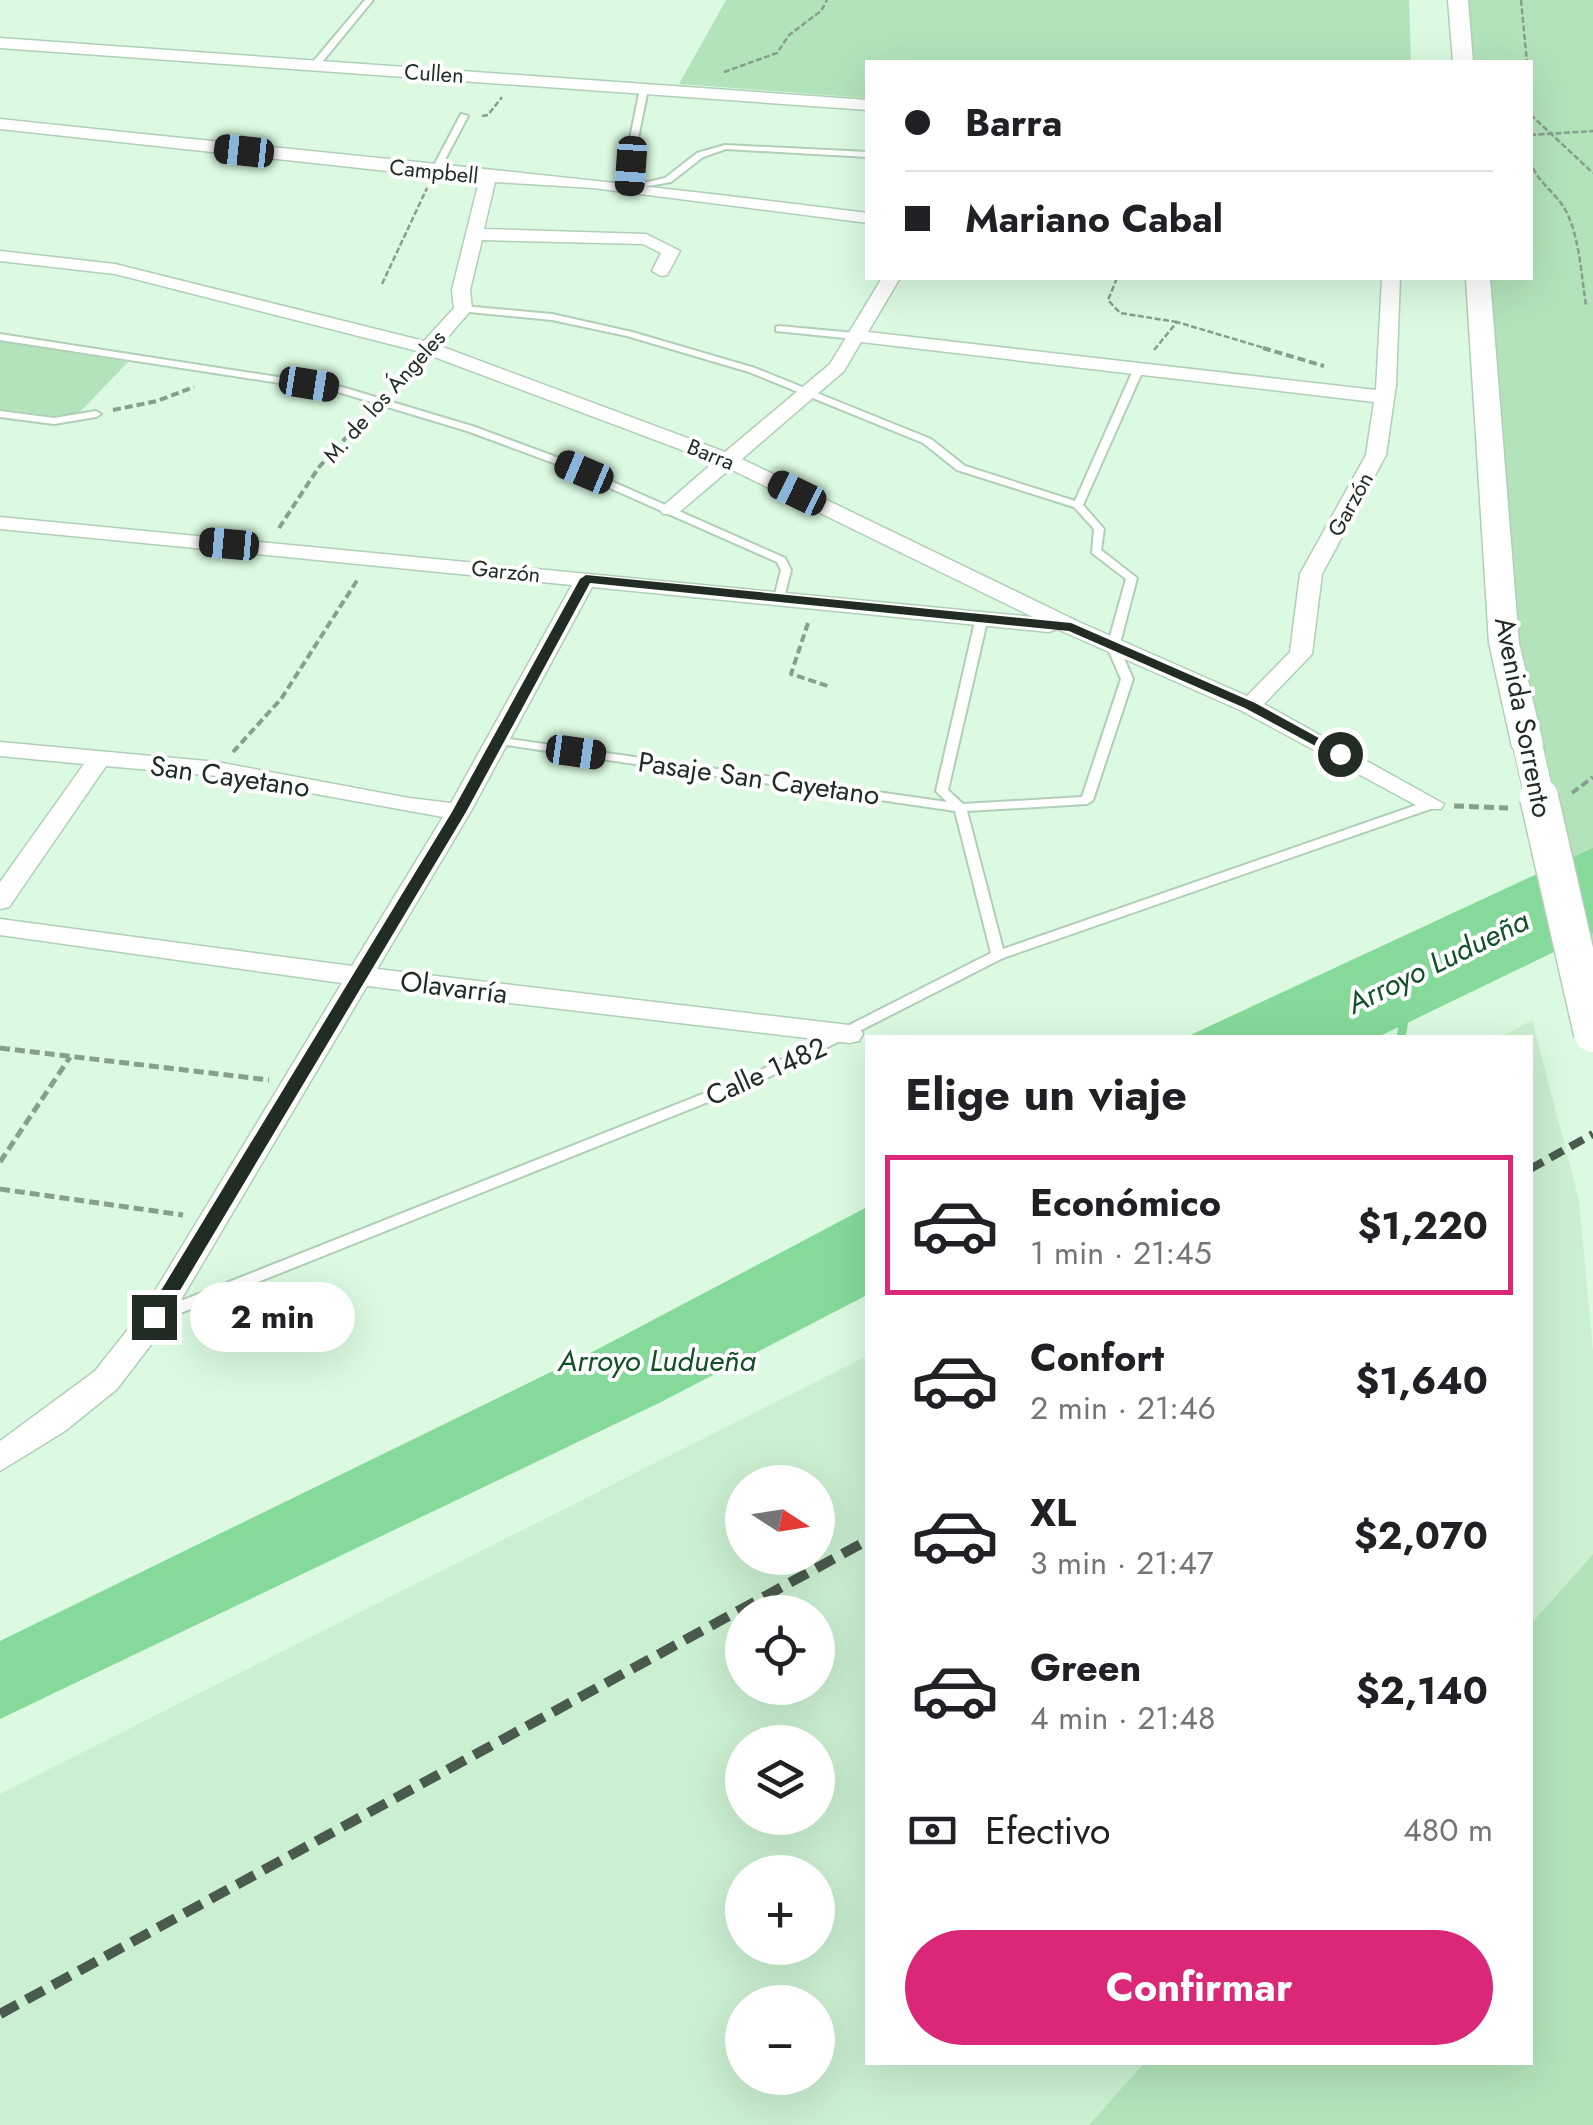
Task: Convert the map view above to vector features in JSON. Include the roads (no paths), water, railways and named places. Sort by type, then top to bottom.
[{"type":"main road","points":[[1458,2],[1463,60]]},
{"type":"main road","name":"Avenida Sorrento","points":[[1478,280],[1504,643],[1593,1032]]},
{"type":"street","name":"Cullen","points":[[0,43],[865,105]]},
{"type":"street","name":"Campbell","points":[[0,124],[435,172],[629,188],[865,218]]},
{"type":"street","name":"M. de los Ángeles","points":[[428,348],[463,308],[460,290],[488,177]]},
{"type":"street","points":[[472,234],[646,240],[671,251],[661,271]]},
{"type":"street","name":"Barra","points":[[0,256],[114,269],[428,348],[730,461],[1113,647],[1250,706],[1432,804]]},
{"type":"street","points":[[670,510],[837,367],[890,280]]},
{"type":"street","name":"Garzón","points":[[1250,706],[1302,654],[1311,574],[1376,455],[1385,397],[1391,280]]},
{"type":"street","points":[[854,336],[1385,397]]},
{"type":"street","name":"Garzón","points":[[0,523],[1071,627]]},
{"type":"street","points":[[0,1458],[106,1380],[154,1317],[459,812],[586,579]]},
{"type":"street","name":"San Cayetano","points":[[0,749],[218,768],[409,806],[459,812]]},
{"type":"street","points":[[0,901],[99,759]]},
{"type":"street","name":"Olavarría","points":[[0,927],[359,976],[849,1034]]},
{"type":"lane","points":[[315,65],[369,0]]},
{"type":"lane","points":[[644,88],[632,143],[629,188],[668,180],[700,155],[725,146],[865,154]]},
{"type":"lane","points":[[435,172],[464,116]]},
{"type":"lane","points":[[463,308],[552,317],[629,334],[752,370],[807,396],[928,441],[962,468],[1078,505],[1100,529],[1096,551],[1132,578],[1113,647],[1127,678],[1087,800],[960,808]]},
{"type":"lane","points":[[780,329],[854,336]]},
{"type":"lane","points":[[0,336],[339,389],[470,428],[556,460],[781,560],[786,570],[779,598]]},
{"type":"lane","points":[[1078,505],[1140,368]]},
{"type":"lane","points":[[0,414],[54,421],[96,414]]},
{"type":"lane","points":[[982,617],[942,790],[960,808],[998,955]]},
{"type":"lane","name":"Pasaje San Cayetano","points":[[499,740],[960,808]]},
{"type":"lane","name":"Calle 1482","points":[[154,1317],[758,1078],[998,955],[1432,804]]},
{"type":"water","name":"Arroyo Ludueña","points":[[1593,848],[1593,933],[1382,1035],[1190,1035]]},
{"type":"water","name":"Arroyo Ludueña","points":[[865,1208],[865,1296],[661,1402],[0,1719],[0,1641],[598,1349]]},
{"type":"waterway","points":[[1402,1035],[1405,1014]]},
{"type":"railway","points":[[1533,1167],[1593,1134]]},
{"type":"railway","points":[[0,2014],[865,1542]]}]
